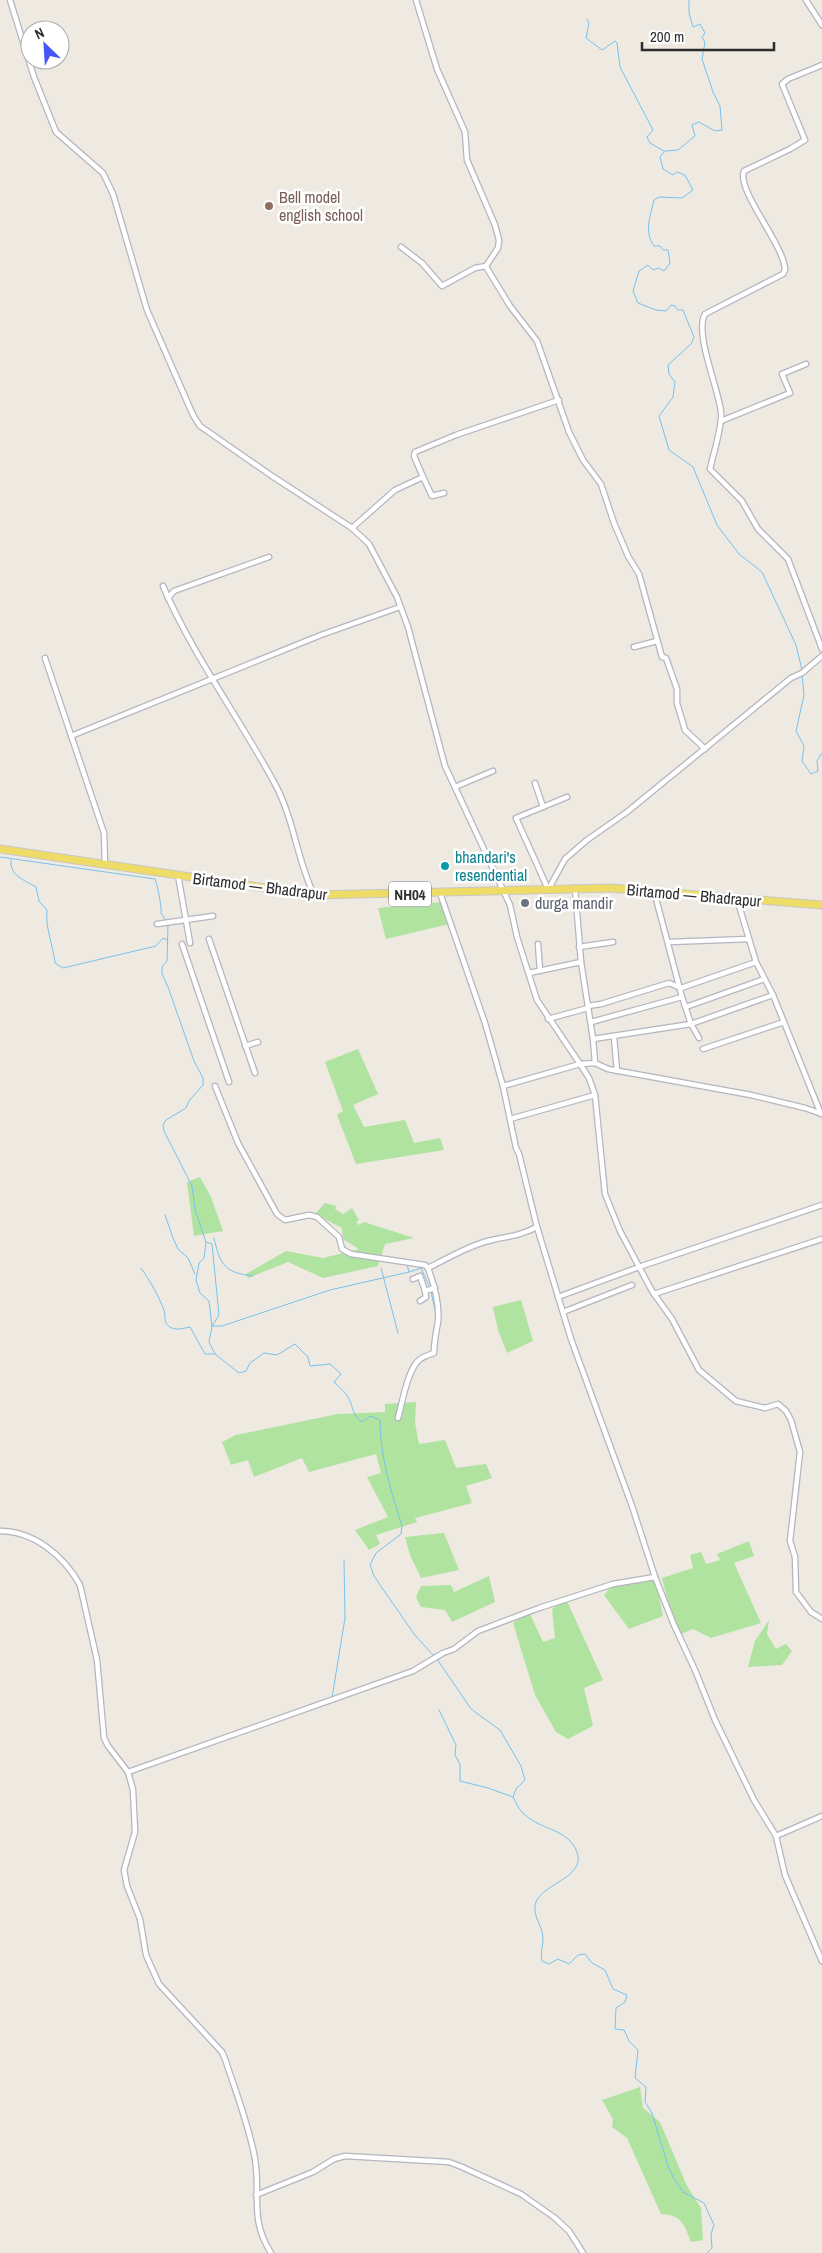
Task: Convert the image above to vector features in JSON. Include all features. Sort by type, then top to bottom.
[{"type":"main road","name":"Birtamod — Bhadrapur","points":[[0,849],[314,895],[612,888],[822,905]]},
{"type":"street","points":[[10,0],[34,77],[56,132],[103,173],[113,194],[147,310],[192,415],[200,426],[212,435],[352,528],[369,544],[400,607],[445,766],[504,891],[537,1000],[589,1078],[595,1095],[605,1194],[620,1231],[654,1294],[672,1320],[699,1370],[736,1401],[765,1408],[778,1404],[786,1411],[791,1420],[800,1452],[790,1540],[795,1557],[796,1592],[811,1612],[822,1620]]},
{"type":"street","points":[[401,247],[422,263],[442,286],[475,268],[486,266],[498,248],[499,240],[495,225],[467,160],[465,132],[438,69],[416,0]]},
{"type":"street","points":[[806,0],[822,25]]},
{"type":"street","points":[[822,65],[788,79],[782,84],[805,140],[790,150],[744,171],[742,175],[752,201],[781,256],[785,270],[783,274],[705,314],[703,318],[704,342],[722,413],[710,469],[742,501],[758,529],[788,559],[822,649]]},
{"type":"street","points":[[486,266],[510,306],[537,341],[569,432],[583,460],[601,484],[614,523],[628,556],[640,574],[662,657],[666,658],[673,674],[677,689],[677,703],[685,730],[705,749]]},
{"type":"street","points":[[720,421],[790,393],[782,374],[806,364]]},
{"type":"street","points":[[444,493],[432,496],[414,456],[415,452],[559,400]]},
{"type":"street","points":[[352,528],[395,490],[423,477]]},
{"type":"street","points":[[168,598],[174,591],[269,557]]},
{"type":"street","points":[[163,586],[212,680],[276,786],[287,814],[300,863],[314,895]]},
{"type":"street","points":[[71,736],[321,635],[400,607]]},
{"type":"street","points":[[634,647],[657,641]]},
{"type":"street","points":[[548,890],[565,859],[587,840],[627,812],[791,678],[802,673],[822,656]]},
{"type":"street","points":[[45,658],[104,833],[105,864]]},
{"type":"street","points":[[455,787],[493,771]]},
{"type":"street","points":[[535,783],[543,807]]},
{"type":"street","points":[[548,890],[516,818],[567,797]]},
{"type":"street","points":[[178,875],[190,943]]},
{"type":"street","points":[[575,888],[579,947],[594,1039],[595,1063]]},
{"type":"street","points":[[654,891],[682,997],[699,1038]]},
{"type":"street","points":[[440,893],[485,1023],[503,1086],[537,1228],[558,1297],[655,1577],[715,1720],[754,1800],[776,1836],[785,1875],[822,1961]]},
{"type":"street","points":[[737,899],[756,962],[773,995],[822,1114]]},
{"type":"street","points":[[157,924],[213,916]]},
{"type":"street","points":[[209,939],[255,1073]]},
{"type":"street","points":[[668,942],[749,939]]},
{"type":"street","points":[[579,947],[613,942]]},
{"type":"street","points":[[182,944],[229,1082]]},
{"type":"street","points":[[538,944],[540,971]]},
{"type":"street","points":[[529,973],[581,962]]},
{"type":"street","points":[[548,1019],[669,984],[681,988],[756,962]]},
{"type":"street","points":[[686,1006],[764,979]]},
{"type":"street","points":[[594,1039],[692,1024],[773,995]]},
{"type":"street","points":[[590,1022],[682,997]]},
{"type":"street","points":[[703,1049],[784,1022]]},
{"type":"street","points":[[614,1037],[617,1071]]},
{"type":"street","points":[[245,1046],[258,1042]]},
{"type":"street","points":[[503,1086],[580,1064],[595,1063],[602,1068],[751,1095],[822,1114]]},
{"type":"street","points":[[215,1086],[238,1143],[277,1214],[285,1220],[309,1215],[317,1217],[339,1237],[342,1249],[351,1254],[425,1265],[428,1268],[435,1288],[438,1320],[434,1336],[434,1353],[425,1356],[417,1362],[411,1373],[398,1418]]},
{"type":"street","points":[[510,1119],[595,1095]]},
{"type":"street","points":[[558,1297],[639,1267],[822,1205]]},
{"type":"street","points":[[428,1268],[475,1246],[492,1240],[518,1236],[537,1228]]},
{"type":"street","points":[[654,1294],[822,1238]]},
{"type":"street","points":[[413,1279],[420,1276],[425,1291],[426,1297],[420,1301]]},
{"type":"street","points":[[563,1312],[632,1285]]},
{"type":"street","points":[[425,1291],[435,1288]]},
{"type":"street","points":[[0,1530],[24,1535],[42,1544],[54,1552],[77,1580],[97,1660],[104,1738],[128,1772],[133,1790],[135,1832],[124,1870],[127,1886],[140,1919],[146,1955],[159,1984],[222,2052],[225,2059],[254,2153],[257,2177],[256,2216],[260,2231],[271,2253]]},
{"type":"street","points":[[128,1772],[413,1671],[440,1654],[454,1649],[478,1631],[539,1608],[613,1584],[655,1577]]},
{"type":"street","points":[[776,1836],[822,1816]]},
{"type":"street","points":[[256,2195],[313,2172],[334,2159],[346,2156],[449,2162],[521,2194],[555,2218],[569,2231],[583,2253]]},
{"type":"green space","points":[[442,902],[449,924],[386,939],[378,908]]},
{"type":"green space","points":[[358,1049],[378,1094],[353,1105],[364,1127],[405,1120],[414,1143],[440,1138],[444,1150],[356,1164],[337,1115],[343,1111],[325,1062]]},
{"type":"green space","points":[[200,1177],[211,1197],[223,1231],[194,1236],[187,1182]]},
{"type":"green space","points":[[325,1203],[337,1206],[335,1209],[343,1214],[352,1208],[359,1220],[356,1222],[359,1225],[364,1222],[414,1238],[385,1244],[378,1266],[323,1278],[288,1262],[248,1278],[246,1274],[286,1251],[323,1258],[359,1249],[343,1239],[342,1228],[315,1214]]},
{"type":"green space","points":[[521,1300],[533,1341],[507,1353],[498,1330],[493,1307]]},
{"type":"green space","points":[[416,1402],[415,1423],[419,1444],[445,1440],[456,1468],[486,1464],[492,1478],[466,1486],[472,1503],[415,1518],[417,1522],[376,1535],[380,1544],[369,1550],[355,1530],[388,1517],[367,1477],[381,1473],[376,1454],[309,1472],[302,1458],[254,1477],[248,1460],[231,1465],[222,1442],[236,1435],[338,1414],[385,1412],[385,1404]]},
{"type":"green space","points":[[444,1533],[459,1570],[421,1578],[410,1555],[405,1537]]},
{"type":"green space","points":[[749,1541],[754,1556],[734,1563],[761,1623],[711,1638],[693,1629],[679,1635],[674,1625],[662,1578],[693,1568],[690,1555],[701,1552],[706,1564],[720,1560],[717,1554]]},
{"type":"green space","points":[[489,1576],[495,1602],[452,1622],[445,1610],[421,1607],[416,1597],[421,1586],[451,1585],[454,1592]]},
{"type":"green space","points":[[655,1577],[663,1616],[629,1629],[604,1595],[613,1584]]},
{"type":"green space","points":[[566,1599],[603,1680],[584,1688],[593,1726],[568,1739],[556,1732],[535,1695],[513,1623],[529,1612],[543,1642],[555,1638],[552,1609]]},
{"type":"green space","points":[[769,1620],[767,1634],[776,1649],[786,1644],[792,1651],[782,1665],[748,1667],[755,1641]]},
{"type":"green space","points":[[640,2087],[643,2108],[660,2122],[687,2186],[701,2208],[703,2240],[691,2242],[686,2230],[678,2219],[674,2216],[661,2214],[627,2138],[612,2127],[613,2119],[602,2100]]},
{"type":"waterway","points":[[689,0],[689,13],[693,27],[700,24],[705,33],[702,37],[705,42],[702,59],[713,92],[720,106],[722,130],[715,131],[699,122],[692,125],[695,136],[678,150],[665,151],[660,157],[663,169],[673,175],[677,172],[685,175],[693,190],[682,198],[659,197],[654,200],[649,224],[649,235],[654,246],[660,246],[663,250],[668,250],[670,263],[664,271],[659,268],[653,270],[648,265],[639,271],[633,291],[638,303],[656,310],[666,311],[671,305],[675,306],[678,310],[683,310],[694,337],[691,344],[668,365],[669,374],[675,382],[673,397],[659,416],[669,450],[693,467],[717,525],[739,554],[762,572],[796,645],[802,670]]},
{"type":"waterway","points":[[587,19],[589,23],[586,38],[602,50],[615,41],[617,43],[620,67],[653,130],[647,137],[650,143],[664,151]]},
{"type":"waterway","points":[[802,674],[804,695],[796,731],[804,746],[802,761],[811,774],[818,771],[817,761],[822,753]]},
{"type":"waterway","points":[[0,857],[155,879],[161,913],[166,921]]},
{"type":"waterway","points":[[11,860],[12,870],[22,879],[36,887],[39,901],[47,910],[47,923],[55,963],[63,968],[156,946],[163,938],[167,940]]},
{"type":"waterway","points":[[168,925],[167,961],[162,967],[162,974],[194,1061],[203,1078],[203,1085],[189,1101],[186,1108],[166,1120],[163,1125],[164,1131],[192,1186],[195,1210],[206,1242],[204,1258],[199,1263],[196,1280],[200,1293],[209,1301],[212,1326],[209,1342],[215,1354],[239,1373],[246,1371],[250,1363],[264,1353],[277,1355],[295,1344],[308,1357],[310,1366],[330,1364],[341,1374],[334,1382],[347,1396],[354,1413],[362,1422],[370,1416],[380,1420],[384,1461],[402,1526],[401,1534],[376,1553],[370,1565],[374,1576],[414,1634],[434,1656]]},
{"type":"waterway","points":[[165,1215],[178,1249],[188,1258],[195,1274]]},
{"type":"waterway","points":[[214,1238],[219,1255],[225,1266],[236,1273],[253,1276]]},
{"type":"waterway","points":[[206,1242],[212,1244],[219,1315],[212,1326]]},
{"type":"waterway","points":[[407,1264],[409,1272],[421,1268],[430,1288]]},
{"type":"waterway","points":[[141,1268],[159,1299],[168,1325],[177,1329],[190,1327],[205,1354],[215,1354]]},
{"type":"waterway","points":[[381,1268],[398,1333]]},
{"type":"waterway","points":[[212,1326],[222,1326],[330,1290],[409,1272]]},
{"type":"waterway","points":[[431,1292],[436,1314]]},
{"type":"waterway","points":[[432,1341],[436,1321]]},
{"type":"waterway","points":[[332,1698],[345,1618],[344,1560]]},
{"type":"waterway","points":[[437,1659],[471,1709],[500,1730],[521,1766],[525,1780],[516,1789],[513,1797],[520,1810],[530,1819],[567,1838],[577,1852],[578,1861],[576,1868],[540,1895],[536,1902],[535,1911],[543,1938],[542,1961],[549,1964],[558,1959],[569,1964],[578,1955],[585,1954],[592,1963],[605,1970],[613,1989],[627,1995],[625,2002],[616,2008],[615,2029],[624,2030],[629,2041],[638,2050],[635,2078],[646,2087],[645,2102],[652,2113],[668,2166],[674,2179],[683,2192],[704,2203],[714,2225],[711,2234],[712,2248],[707,2253]]},
{"type":"waterway","points":[[439,1710],[456,1745],[455,1755],[460,1764],[460,1781],[513,1797]]},
{"type":"place","name":"Bell model english school","points":[[269,206]]},
{"type":"place","name":"bhandari's resendential","points":[[445,866]]},
{"type":"place","name":"durga mandir","points":[[525,903]]}]
